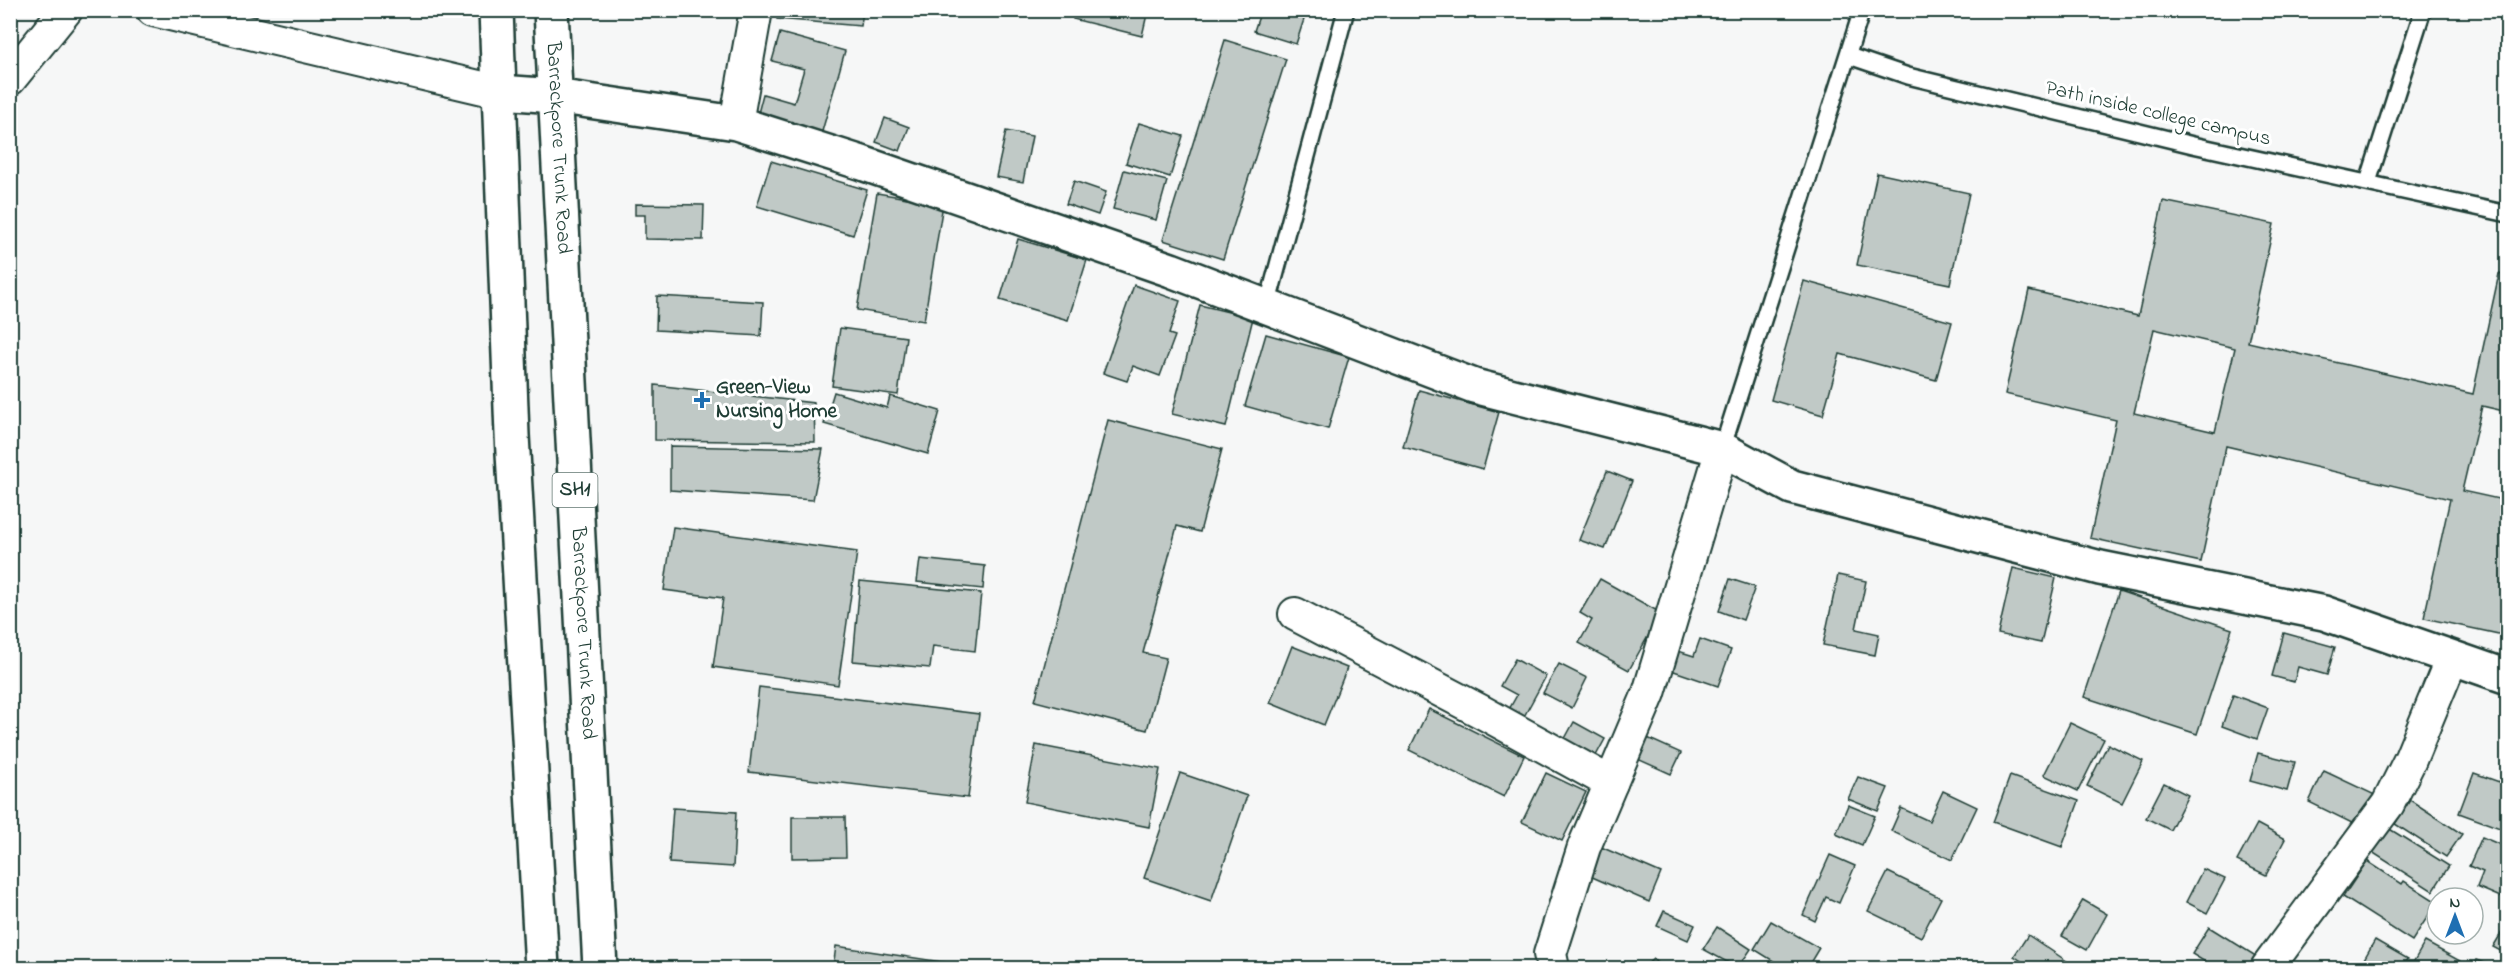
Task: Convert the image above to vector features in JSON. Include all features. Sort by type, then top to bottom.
[{"type":"street","points":[[10,79],[66,10]]},
{"type":"street","points":[[153,10],[500,92],[555,96],[736,123],[873,167],[1171,270],[1474,386],[1722,449],[1792,487],[2100,568],[2324,613],[2508,677]]},
{"type":"street","points":[[496,10],[512,435],[542,969]]},
{"type":"street","name":"Barrackpore Trunk Road","points":[[551,10],[600,969]]},
{"type":"street","points":[[736,123],[756,10]]},
{"type":"street","points":[[1553,969],[1550,954],[1584,847],[1649,693],[1722,449]]},
{"type":"street","points":[[1295,614],[1611,783]]},
{"type":"street","points":[[2267,969],[2388,804],[2410,760],[2452,658]]},
{"type":"lane","points":[[1267,306],[1346,10]]},
{"type":"lane","points":[[1722,449],[1862,10]]},
{"type":"lane","points":[[2368,182],[2423,10]]},
{"type":"lane","name":"Path inside college campus","points":[[1849,56],[1908,76],[2050,111],[2193,145],[2508,213]]},
{"type":"building","points":[[778,10],[863,10],[861,26],[777,19]]},
{"type":"building","points":[[1075,10],[1148,10],[1142,36],[1073,19]]},
{"type":"building","points":[[1261,10],[1307,10],[1296,44],[1254,31]]},
{"type":"building","points":[[780,33],[845,51],[821,135],[757,117],[763,94],[794,103],[804,69],[772,61]]},
{"type":"building","points":[[1225,40],[1286,59],[1223,259],[1163,240]]},
{"type":"building","points":[[885,118],[909,127],[900,151],[876,142]]},
{"type":"building","points":[[1139,123],[1183,136],[1170,177],[1126,163]]},
{"type":"building","points":[[1006,131],[1032,136],[1023,182],[996,177]]},
{"type":"building","points":[[771,161],[867,190],[853,235],[757,206]]},
{"type":"building","points":[[1124,170],[1167,181],[1156,220],[1113,209]]},
{"type":"building","points":[[1877,173],[1969,193],[1950,284],[1857,265]]},
{"type":"building","points":[[1074,181],[1106,192],[1098,215],[1066,204]]},
{"type":"building","points":[[877,193],[943,204],[924,321],[857,310]]},
{"type":"building","points":[[2163,201],[2274,224],[2248,342],[2473,394],[2499,274],[2508,276],[2508,412],[2482,406],[2462,491],[2508,501],[2508,636],[2424,618],[2450,499],[2226,446],[2201,562],[2090,538],[2116,420],[2005,394],[2029,290],[2138,316]],"holes":[[[2154,329],[2235,348],[2215,432],[2134,413]]]},
{"type":"building","points":[[635,204],[704,205],[703,240],[645,239],[645,215],[635,215]]},
{"type":"building","points":[[1018,239],[1087,260],[1068,320],[1000,300]]},
{"type":"building","points":[[1804,281],[1952,322],[1936,380],[1840,354],[1823,415],[1771,400]]},
{"type":"building","points":[[1134,285],[1180,301],[1169,334],[1175,336],[1160,376],[1133,366],[1127,381],[1103,373]]},
{"type":"building","points":[[657,296],[763,302],[761,336],[656,330]]},
{"type":"building","points":[[1200,305],[1253,318],[1226,427],[1172,414]]},
{"type":"building","points":[[840,328],[906,337],[898,395],[832,386]]},
{"type":"building","points":[[1266,334],[1349,357],[1328,429],[1245,406]]},
{"type":"building","points":[[655,385],[814,403],[815,442],[655,440]]},
{"type":"building","points":[[1419,390],[1499,412],[1483,469],[1403,447]]},
{"type":"building","points":[[834,392],[887,408],[890,396],[940,411],[928,454],[824,424]]},
{"type":"building","points":[[1108,420],[1222,449],[1200,532],[1177,526],[1143,653],[1166,658],[1147,730],[1035,701]]},
{"type":"building","points":[[670,446],[823,449],[813,500],[670,490]]},
{"type":"building","points":[[1607,471],[1632,481],[1605,549],[1579,540]]},
{"type":"building","points":[[673,527],[857,552],[838,685],[713,667],[723,598],[664,590]]},
{"type":"building","points":[[920,559],[985,566],[983,589],[917,582]]},
{"type":"building","points":[[2013,568],[2056,578],[2041,643],[1998,634]]},
{"type":"building","points":[[1838,575],[1866,581],[1856,629],[1879,634],[1875,655],[1823,645]]},
{"type":"building","points":[[1600,579],[1661,613],[1629,670],[1579,643],[1592,620],[1580,613]]},
{"type":"building","points":[[1730,579],[1755,587],[1743,620],[1719,611]]},
{"type":"building","points":[[860,581],[981,593],[975,651],[933,646],[930,668],[853,661]]},
{"type":"building","points":[[2119,591],[2232,629],[2197,734],[2084,697]]},
{"type":"building","points":[[2284,633],[2335,647],[2327,675],[2298,667],[2294,682],[2272,676]]},
{"type":"building","points":[[1700,639],[1731,650],[1718,686],[1671,670],[1678,651],[1694,656]]},
{"type":"building","points":[[1292,646],[1347,668],[1324,725],[1270,703]]},
{"type":"building","points":[[1515,659],[1546,676],[1521,722],[1507,713],[1517,695],[1500,686]]},
{"type":"building","points":[[1559,664],[1587,678],[1572,708],[1543,693]]},
{"type":"building","points":[[759,687],[979,714],[968,798],[749,772]]},
{"type":"building","points":[[2233,695],[2268,708],[2257,739],[2222,726]]},
{"type":"building","points":[[1429,709],[1524,756],[1504,797],[1409,750]]},
{"type":"building","points":[[1574,722],[1605,739],[1593,761],[1562,744]]},
{"type":"building","points":[[2070,723],[2104,739],[2078,791],[2044,775]]},
{"type":"building","points":[[1643,736],[1681,753],[1671,774],[1633,757]]},
{"type":"building","points":[[2108,744],[2143,761],[2122,803],[2087,786]]},
{"type":"building","points":[[1036,745],[1160,769],[1149,827],[1025,802]]},
{"type":"building","points":[[2258,753],[2295,762],[2287,791],[2250,781]]},
{"type":"building","points":[[2324,771],[2375,795],[2360,827],[2309,802]]},
{"type":"building","points":[[1180,773],[1247,796],[1211,901],[1144,878]]},
{"type":"building","points":[[1546,773],[1586,792],[1562,841],[1522,822]]},
{"type":"building","points":[[2474,773],[2508,785],[2508,831],[2459,813]]},
{"type":"building","points":[[2010,776],[2079,801],[2062,847],[1993,822]]},
{"type":"building","points":[[1858,777],[1888,788],[1878,811],[1848,799]]},
{"type":"building","points":[[2164,783],[2188,795],[2170,830],[2146,818]]},
{"type":"building","points":[[1943,791],[1977,807],[1952,860],[1891,831],[1901,808],[1929,821]]},
{"type":"building","points":[[2410,800],[2462,834],[2446,857],[2395,824]]},
{"type":"building","points":[[1848,805],[1875,816],[1862,845],[1836,834]]},
{"type":"building","points":[[673,808],[736,812],[733,867],[669,863]]},
{"type":"building","points":[[792,817],[845,817],[846,857],[792,858]]},
{"type":"building","points":[[2257,824],[2285,839],[2266,875],[2237,861]]},
{"type":"building","points":[[2388,828],[2449,866],[2436,886],[2425,886],[2372,852]]},
{"type":"building","points":[[2482,837],[2508,848],[2508,894],[2505,899],[2485,890],[2485,886],[2477,886],[2483,872],[2469,866]]},
{"type":"building","points":[[1594,844],[1661,873],[1649,902],[1581,872]]},
{"type":"building","points":[[1830,855],[1855,866],[1839,903],[1826,897],[1815,921],[1803,915]]},
{"type":"building","points":[[2367,861],[2402,884],[2404,881],[2425,894],[2425,921],[2412,941],[2343,897]]},
{"type":"building","points":[[2203,869],[2225,879],[2207,913],[2186,902]]},
{"type":"building","points":[[1888,872],[1941,898],[1921,937],[1868,911]]},
{"type":"building","points":[[2083,900],[2107,914],[2087,950],[2062,936]]},
{"type":"building","points":[[1664,911],[1695,925],[1688,940],[1657,926]]},
{"type":"building","points":[[1771,921],[1819,948],[1807,968],[1778,968],[1780,965],[1754,949]]},
{"type":"building","points":[[2508,922],[2508,955],[2493,947]]},
{"type":"building","points":[[1717,927],[1751,949],[1738,968],[1703,949]]},
{"type":"building","points":[[2209,927],[2259,958],[2253,968],[2215,968],[2192,954]]},
{"type":"building","points":[[2028,935],[2077,968],[2032,968],[2014,956]]},
{"type":"building","points":[[2375,940],[2408,959],[2403,968],[2359,968]]},
{"type":"building","points":[[2425,942],[2425,946],[2432,946],[2460,961],[2456,968],[2410,968]]},
{"type":"building","points":[[836,946],[981,968],[833,968]]},
{"type":"building","points":[[1653,959],[1662,968],[1643,968]]},
{"type":"building","points":[[2477,960],[2498,968],[2473,968]]},
{"type":"place","name":"Green-View Nursing Home","points":[[702,400]]}]
